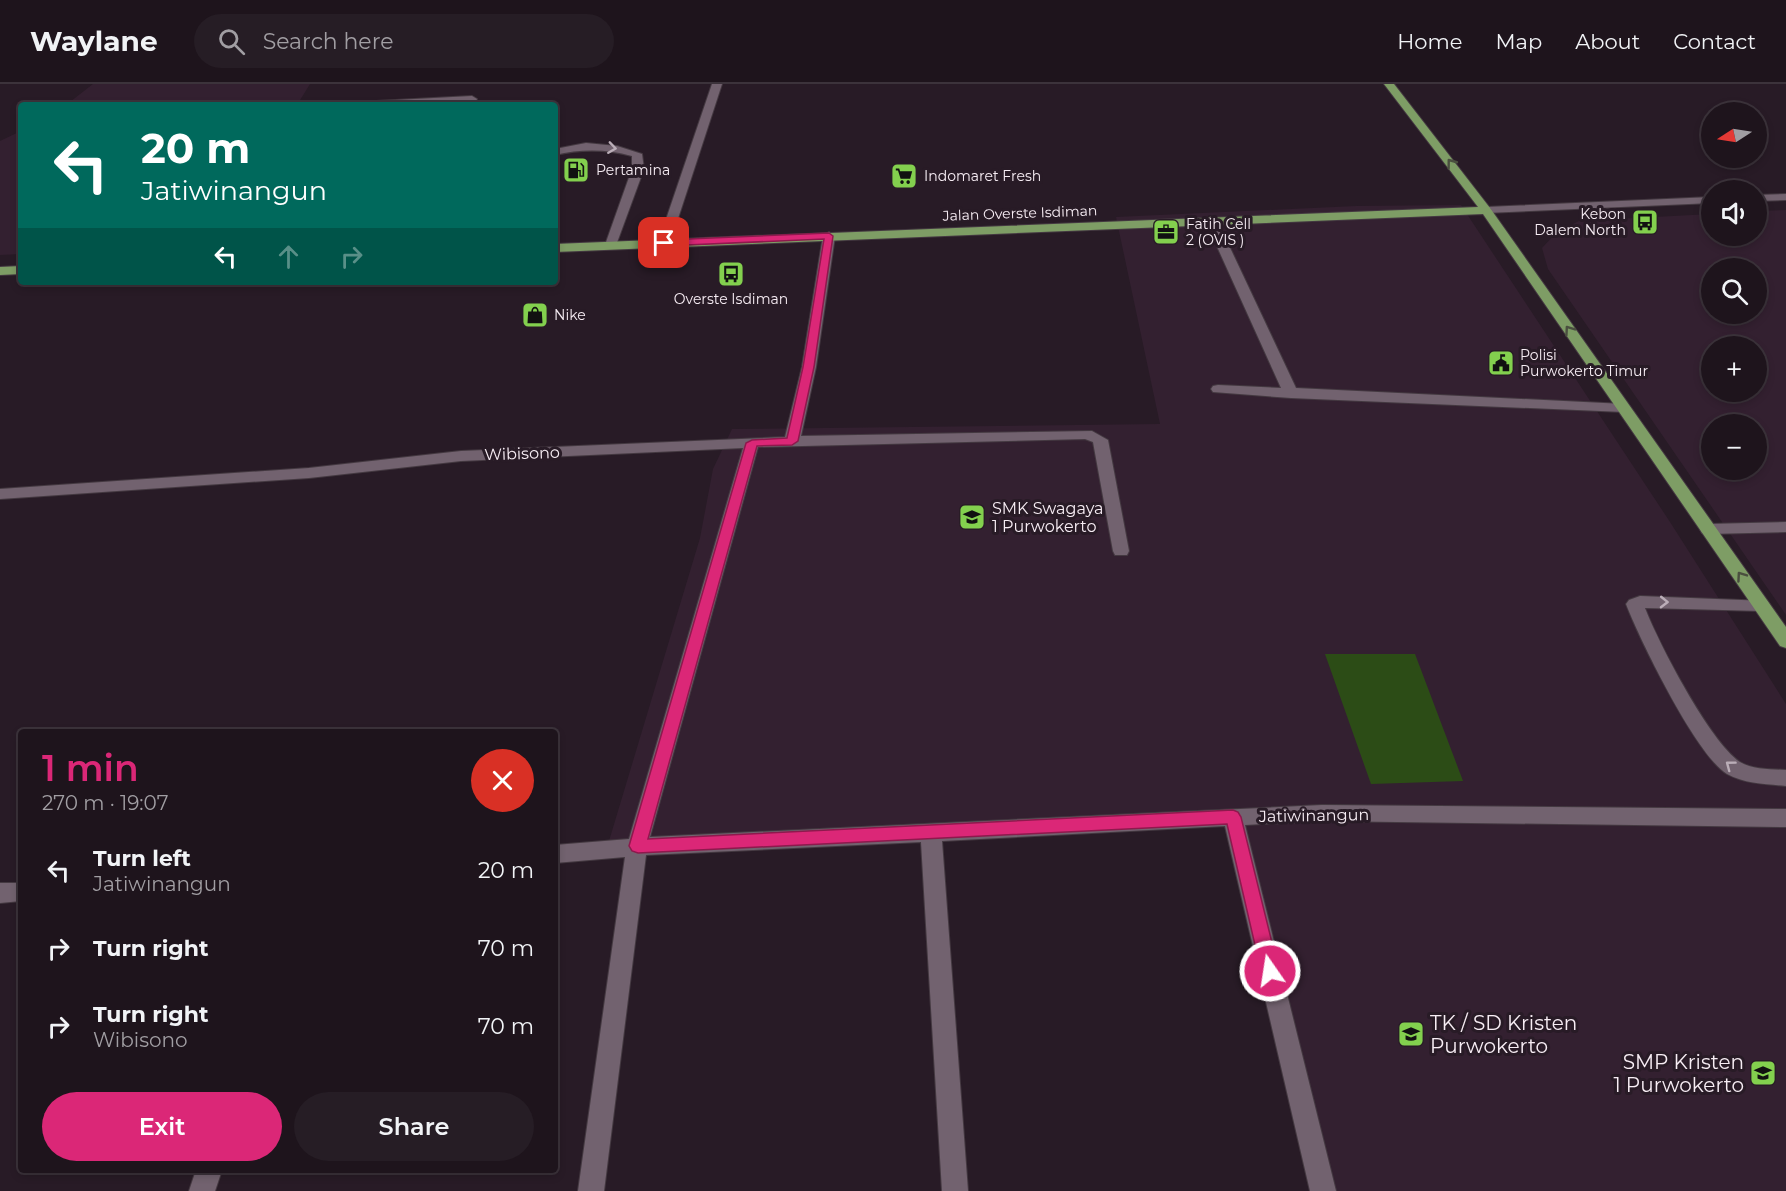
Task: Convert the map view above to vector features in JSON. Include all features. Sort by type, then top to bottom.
[{"type":"main road","points":[[1389,84],[1486,210],[1786,641]]},
{"type":"main road","name":"Jalan Overste Isdiman","points":[[558,248],[1486,210]]},
{"type":"main road","points":[[0,271],[18,270]]},
{"type":"street","points":[[664,243],[717,84]]},
{"type":"street","points":[[414,102],[472,99]]},
{"type":"street","points":[[558,151],[570,147],[611,147],[637,154],[638,169],[611,246]]},
{"type":"street","points":[[1767,198],[1786,197]]},
{"type":"street","points":[[1486,210],[1701,200]]},
{"type":"street","points":[[1211,220],[1291,394]]},
{"type":"street","points":[[792,441],[808,367],[829,236]]},
{"type":"street","points":[[1218,389],[1624,408]]},
{"type":"street","name":"Wibisono","points":[[0,494],[309,473],[461,456],[792,441],[1045,433],[1087,434],[1100,440],[1120,551]]},
{"type":"street","points":[[591,1191],[638,846],[752,443]]},
{"type":"street","points":[[1708,529],[1786,527]]},
{"type":"street","points":[[1761,605],[1640,602],[1635,604],[1668,672],[1722,759],[1741,773],[1786,778]]},
{"type":"street","name":"Jatiwinangun","points":[[558,854],[638,846],[1322,813],[1786,818]]},
{"type":"street","points":[[1233,817],[1323,1191]]},
{"type":"street","points":[[931,832],[955,1191]]},
{"type":"street","points":[[0,893],[18,892]]},
{"type":"street","points":[[202,1191],[208,1173]]},
{"type":"shaded area","points":[[93,84],[310,84],[299,102],[70,102]]},
{"type":"shaded area","points":[[18,132],[18,254],[0,255],[0,141]]},
{"type":"shaded area","points":[[1461,205],[1670,522],[1786,704],[1786,813],[1292,807],[609,841],[700,538],[713,469],[732,429],[1160,424],[1116,217],[1356,206]]},
{"type":"shaded area","points":[[1786,210],[1786,615],[1548,269],[1542,248],[1557,232],[1579,221],[1701,215],[1701,246],[1767,246],[1767,211]]},
{"type":"shaded area","points":[[1233,817],[1786,818],[1786,1191],[1323,1191]]},
{"type":"green space","points":[[1325,654],[1415,654],[1463,781],[1371,784]]},
{"type":"place","name":"Pertamina","points":[[576,170]]},
{"type":"place","name":"Indomaret Fresh","points":[[904,176]]},
{"type":"place","name":"Kebon Dalem North","points":[[1645,222]]},
{"type":"place","name":"Fatih Cell 2 (OVIS )","points":[[1166,232]]},
{"type":"place","name":"Overste Isdiman","points":[[731,274]]},
{"type":"place","name":"Nike","points":[[535,315]]},
{"type":"place","name":"Polisi Purwokerto Timur","points":[[1501,363]]},
{"type":"place","name":"SMK Swagaya 1 Purwokerto","points":[[972,517]]},
{"type":"place","name":"TK / SD Kristen Purwokerto","points":[[1411,1034]]},
{"type":"place","name":"SMP Kristen 1 Purwokerto","points":[[1763,1073]]},
{"type":"route","points":[[664,243],[829,236],[808,367],[792,441],[752,443],[638,846],[1233,817],[1270,971]]}]
